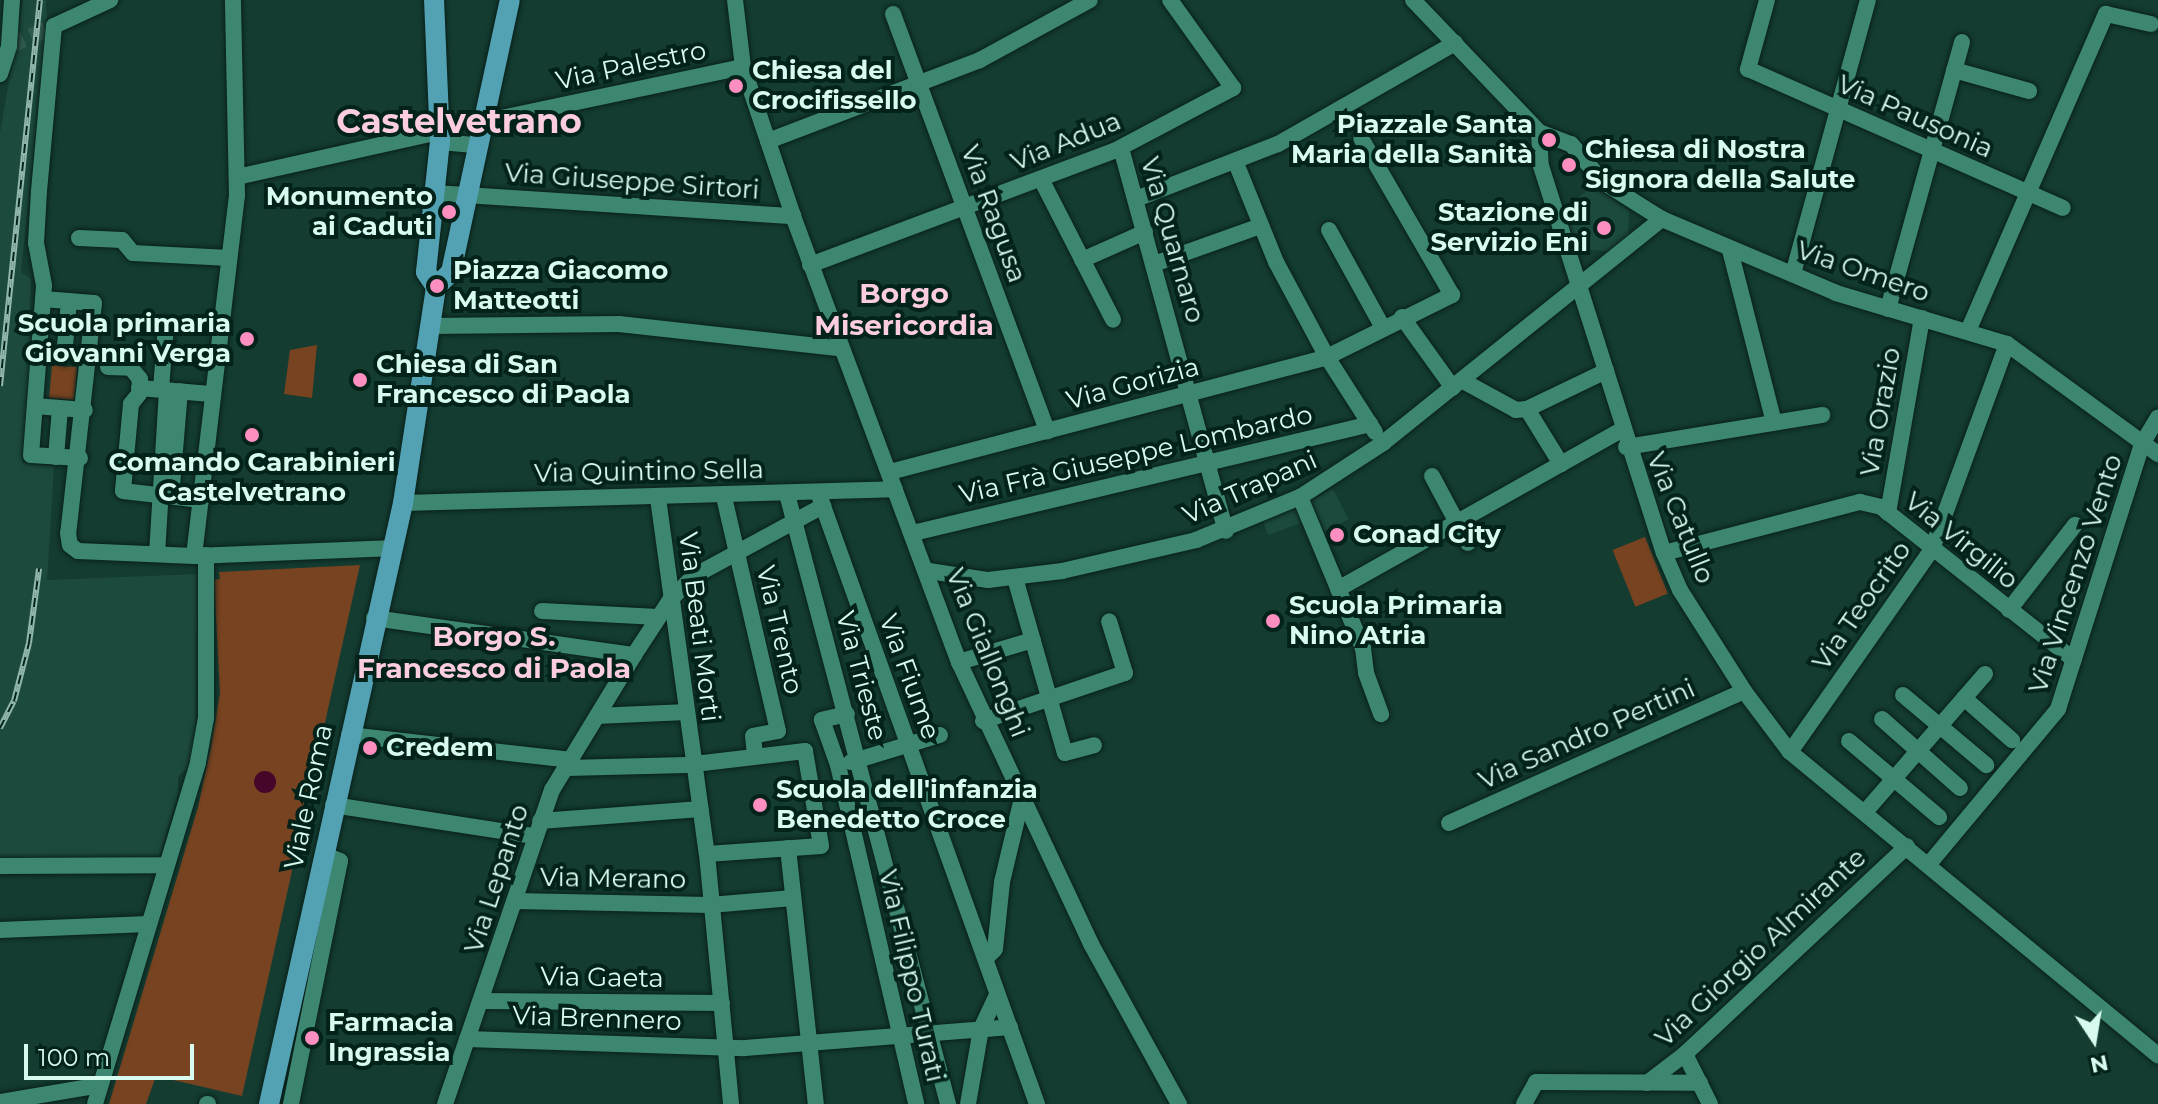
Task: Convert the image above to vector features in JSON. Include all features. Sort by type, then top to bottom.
[{"type":"main road","points":[[403,503],[436,287],[426,272],[439,137],[434,0]]},
{"type":"main road","points":[[436,287],[449,279],[510,0]]},
{"type":"main road","name":"Viale Roma","points":[[269,1104],[389,548],[403,503]]},
{"type":"street","points":[[0,74],[12,0]]},
{"type":"street","points":[[80,463],[31,455],[43,299],[36,243],[54,26],[110,0]]},
{"type":"street","points":[[95,1104],[206,718],[201,500],[237,177],[233,0]]},
{"type":"street","name":"Via Giallonghi","points":[[735,0],[743,67],[793,216],[838,348],[929,571],[959,662],[983,721],[1091,944],[1179,1104]]},
{"type":"street","points":[[768,141],[980,60],[1090,0]]},
{"type":"street","name":"Via Adua","points":[[810,265],[1121,148],[1233,88],[1170,0]]},
{"type":"street","points":[[1413,0],[1539,132]]},
{"type":"street","name":"Via Pausonia","points":[[1767,0],[1748,69],[2063,208]]},
{"type":"street","points":[[1793,274],[1868,0]]},
{"type":"street","name":"Via Ragusa","points":[[893,14],[1047,431]]},
{"type":"street","points":[[1968,331],[2106,14],[2151,24]]},
{"type":"street","points":[[1888,309],[1962,42]]},
{"type":"street","points":[[1136,199],[1236,163],[1278,144],[1455,43]]},
{"type":"street","name":"Via Palestro","points":[[482,122],[743,67]]},
{"type":"street","points":[[1954,70],[2029,91]]},
{"type":"street","name":"Via Omero","points":[[1539,132],[1571,144],[1603,182],[1662,219],[1730,250],[1888,309],[2007,344],[2158,454]]},
{"type":"street","name":"Via Catullo","points":[[1539,132],[1541,166],[1606,371],[1626,447],[1664,553],[1680,590],[1744,691],[1790,752],[2158,1055]]},
{"type":"street","points":[[237,177],[439,137],[477,145]]},
{"type":"street","name":"Via Gorizia","points":[[890,472],[1327,357],[1402,317],[1452,295],[1361,138]]},
{"type":"street","name":"Via Quarnaro","points":[[1121,148],[1226,531]]},
{"type":"street","points":[[1236,163],[1260,226],[1327,357],[1383,443]]},
{"type":"street","points":[[1041,179],[1113,320]]},
{"type":"street","name":"Via Giuseppe Sirtori","points":[[435,193],[793,216]]},
{"type":"street","points":[[1579,285],[1662,219]]},
{"type":"street","points":[[1154,264],[1260,226]]},
{"type":"street","points":[[431,227],[460,231]]},
{"type":"street","points":[[1329,230],[1383,328]]},
{"type":"street","points":[[1082,260],[1145,232]]},
{"type":"street","points":[[79,238],[122,240],[133,253],[229,258]]},
{"type":"street","points":[[1730,250],[1774,422]]},
{"type":"street","name":"Via Trapani","points":[[929,571],[988,580],[1015,578],[1123,558],[1226,531],[1300,497],[1383,443],[1579,285]]},
{"type":"street","points":[[43,299],[94,303],[70,545],[78,551],[200,555],[389,548]]},
{"type":"street","points":[[64,357],[69,301]]},
{"type":"street","points":[[1402,317],[1458,384],[1516,410],[1527,409],[1606,371]]},
{"type":"street","name":"Via Orazio","points":[[1888,513],[1922,318]]},
{"type":"street","points":[[430,326],[619,324],[838,348]]},
{"type":"street","points":[[157,554],[163,495],[157,488],[169,390],[166,325]]},
{"type":"street","name":"Via Teocrito","points":[[1790,752],[1932,549],[2007,344]]},
{"type":"street","points":[[38,355],[89,359]]},
{"type":"street","points":[[108,367],[131,368],[139,388],[131,404],[123,491],[201,500]]},
{"type":"street","points":[[139,388],[211,394]]},
{"type":"street","points":[[35,406],[85,410]]},
{"type":"street","points":[[56,457],[60,408]]},
{"type":"street","points":[[1527,409],[1561,464]]},
{"type":"street","points":[[1626,447],[1822,415]]},
{"type":"street","name":"Via Vincenzo Vento","points":[[1929,864],[2045,731],[2058,709],[2142,444],[2158,417]]},
{"type":"street","name":"Via Frà Giuseppe Lombardo","points":[[913,533],[1370,424]]},
{"type":"street","points":[[1338,589],[1621,430]]},
{"type":"street","points":[[1432,476],[1468,543]]},
{"type":"street","name":"Via Quintino Sella","points":[[403,503],[787,494],[820,499],[895,489]]},
{"type":"street","name":"Via Trieste","points":[[787,494],[948,1104]]},
{"type":"street","name":"Via Trento","points":[[724,497],[778,731],[753,736],[755,755]]},
{"type":"street","points":[[1300,497],[1363,648],[1366,673],[1381,714]]},
{"type":"street","name":"Via Beati Morti","points":[[658,498],[685,712],[707,854]]},
{"type":"street","name":"Via Lepanto","points":[[445,1104],[482,1001],[536,829],[634,655],[670,600],[694,576],[794,521],[820,499]]},
{"type":"street","name":"Via Fiume","points":[[820,499],[987,957],[997,994],[1037,1104]]},
{"type":"street","name":"Via Virgilio","points":[[1664,553],[1860,502],[1888,513],[2074,660]]},
{"type":"street","points":[[2009,610],[2075,525]]},
{"type":"street","points":[[1015,578],[1065,753],[1094,745]]},
{"type":"street","points":[[542,611],[658,617]]},
{"type":"street","points":[[374,618],[634,655]]},
{"type":"street","points":[[983,721],[1125,673],[1109,621]]},
{"type":"street","points":[[959,662],[1033,640]]},
{"type":"street","points":[[1865,812],[1985,674]]},
{"type":"street","name":"Via Sandro Pertini","points":[[1449,823],[1744,691]]},
{"type":"street","points":[[1903,695],[1986,765]]},
{"type":"street","points":[[1964,698],[2012,740]]},
{"type":"street","points":[[598,716],[685,712]]},
{"type":"street","name":"Via Filippo Turati","points":[[847,714],[822,720],[838,765],[916,1104]]},
{"type":"street","points":[[1882,719],[1960,788]]},
{"type":"street","points":[[349,735],[570,764],[695,762],[805,751],[821,846],[707,854],[731,1104]]},
{"type":"street","points":[[838,765],[940,735]]},
{"type":"street","points":[[1849,741],[1939,817]]},
{"type":"street","points":[[987,957],[995,949],[1002,882],[1022,798]]},
{"type":"street","points":[[333,805],[536,829],[701,809]]},
{"type":"street","name":"Via Giorgio Almirante","points":[[1647,1083],[1685,1054],[1907,846]]},
{"type":"street","points":[[788,848],[816,1104]]},
{"type":"street","points":[[291,1104],[340,861],[323,854]]},
{"type":"street","points":[[0,866],[165,865]]},
{"type":"street","name":"Via Merano","points":[[515,901],[710,905],[793,898]]},
{"type":"street","points":[[0,930],[148,924]]},
{"type":"street","points":[[968,1104],[981,1029],[997,994]]},
{"type":"street","name":"Via Gaeta","points":[[482,1001],[722,1003]]},
{"type":"street","name":"Via Brennero","points":[[467,1039],[727,1047],[1010,1027]]},
{"type":"street","points":[[1685,1054],[1710,1104]]},
{"type":"street","points":[[1524,1104],[1536,1082],[1700,1083]]},
{"type":"street","points":[[0,1102],[100,1085]]},
{"type":"shaded area","points":[[23,0],[46,0],[47,21],[21,272],[31,279],[29,334],[34,335],[22,463],[54,466],[47,580],[198,574],[195,746],[187,769],[178,776],[178,794],[158,862],[0,860],[0,133]]},
{"type":"shaded area","points":[[1594,186],[1629,211],[1628,236],[1608,252],[1577,248],[1563,208]]},
{"type":"shaded area","points":[[317,345],[312,398],[284,394],[290,350]]},
{"type":"shaded area","points":[[52,365],[77,367],[74,400],[49,398]]},
{"type":"shaded area","points":[[1333,489],[1348,519],[1323,532],[1308,502]]},
{"type":"shaded area","points":[[1297,504],[1304,522],[1268,535],[1262,518]]},
{"type":"shaded area","points":[[1645,537],[1668,594],[1635,607],[1613,550]]},
{"type":"shaded area","points":[[360,565],[242,1096],[156,1076],[146,1104],[109,1104],[198,807],[211,747],[220,693],[214,580],[220,579],[219,572]]},
{"type":"shaded area","points":[[265,771],[273,774],[276,782],[273,790],[265,793],[257,790],[254,782],[257,774]]},
{"type":"tunnel","points":[[9,46],[54,26]]},
{"type":"railway","points":[[0,386],[40,0]]},
{"type":"railway","points":[[0,728],[14,701],[29,643],[39,569]]},
{"type":"place","name":"Chiesa del Crocifissello","points":[[736,86]]},
{"type":"place","name":"Piazzale Santa Maria della Sanità","points":[[1549,140]]},
{"type":"place","name":"Chiesa di Nostra Signora della Salute","points":[[1569,165]]},
{"type":"place","name":"Monumento ai Caduti","points":[[449,212]]},
{"type":"place","name":"Stazione di Servizio Eni","points":[[1604,228]]},
{"type":"place","name":"Piazza Giacomo Matteotti","points":[[437,286]]},
{"type":"place","name":"Scuola primaria Giovanni Verga","points":[[247,339]]},
{"type":"place","name":"Chiesa di San Francesco di Paola","points":[[360,380]]},
{"type":"place","name":"Comando Carabinieri Castelvetrano","points":[[252,435]]},
{"type":"place","name":"Conad City","points":[[1337,535]]},
{"type":"place","name":"Scuola Primaria Nino Atria","points":[[1273,621]]},
{"type":"place","name":"Credem","points":[[370,748]]},
{"type":"place","name":"Scuola dell'infanzia Benedetto Croce","points":[[760,805]]},
{"type":"place","name":"Farmacia Ingrassia","points":[[312,1038]]},
{"type":"district","name":"Castelvetrano","points":[[459,122]]},
{"type":"district","name":"Borgo Misericordia","points":[[904,309]]},
{"type":"district","name":"Borgo S. Francesco di Paola","points":[[494,652]]}]
